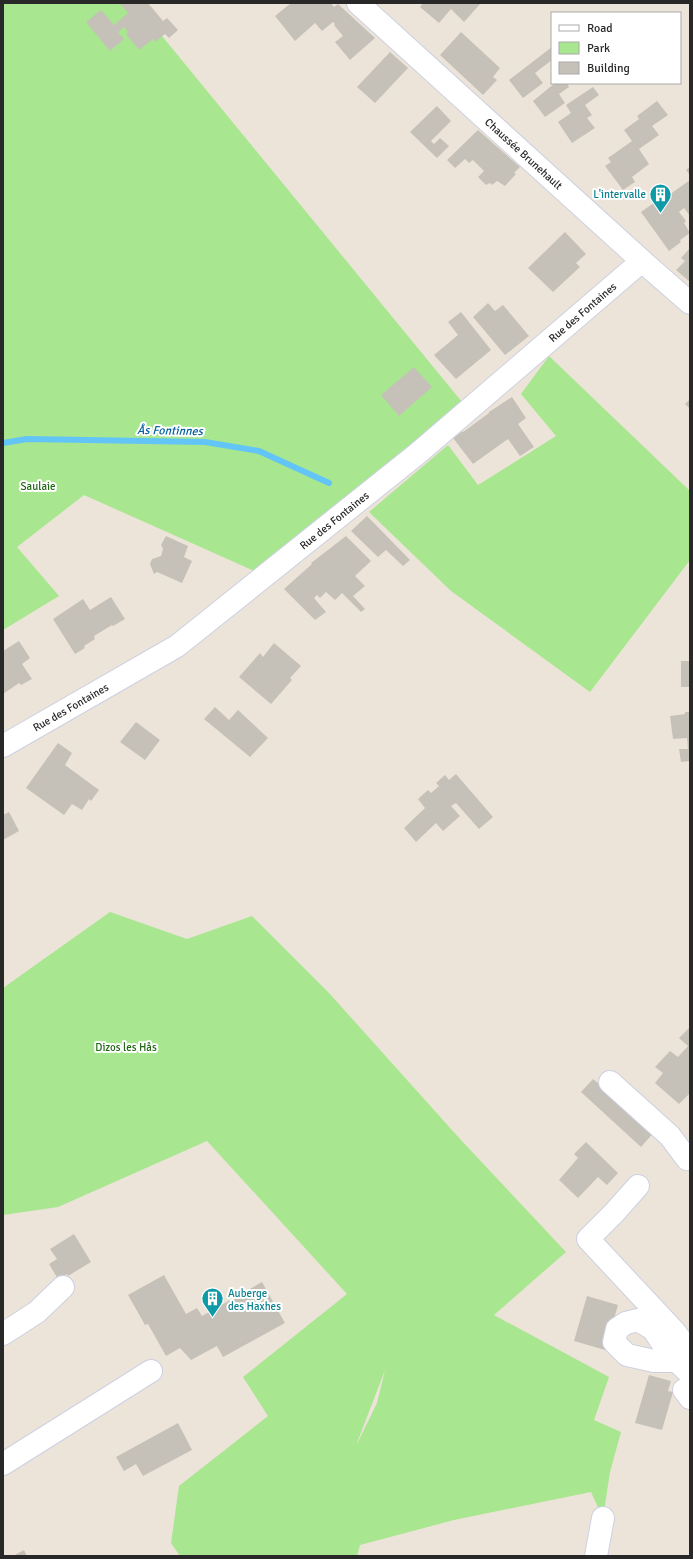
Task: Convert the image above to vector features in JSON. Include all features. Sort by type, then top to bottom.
[{"type":"street","name":"Chaussée Brunehault","points":[[358,3],[690,303]]},
{"type":"street","name":"Rue des Fontaines","points":[[3,746],[177,646],[416,454],[642,261]]},
{"type":"street","points":[[610,1082],[670,1136],[687,1158],[690,1158]]},
{"type":"street","points":[[638,1186],[588,1239],[674,1331],[686,1375]]},
{"type":"street","points":[[3,1334],[37,1312],[63,1288]]},
{"type":"street","points":[[3,1464],[151,1371]]},
{"type":"street","points":[[596,1556],[603,1518]]},
{"type":"green space","name":"Saulaie","points":[[3,3],[135,3],[462,402],[263,575],[84,495],[17,547],[59,596],[3,630]]},
{"type":"green space","points":[[549,356],[690,491],[690,560],[590,692],[451,591],[369,512],[448,445],[478,485],[556,436],[521,394]]},
{"type":"green space","name":"Dizos les Hås","points":[[110,912],[187,939],[252,916],[329,993],[460,1139],[566,1252],[494,1315],[609,1377],[594,1420],[621,1432],[610,1472],[603,1518],[591,1492],[454,1520],[360,1545],[357,1556],[180,1556],[171,1543],[179,1486],[268,1416],[243,1377],[347,1294],[207,1141],[58,1207],[3,1215],[3,988]],"holes":[[[385,1370],[377,1403],[357,1444]]]},
{"type":"building","points":[[120,3],[148,3],[163,21],[167,18],[178,30],[169,38],[165,34],[155,42],[153,39],[139,50],[126,34],[128,32],[124,27],[118,32],[124,39],[110,51],[86,22],[101,10],[114,25],[128,13]]},
{"type":"building","points":[[291,3],[331,3],[334,7],[338,4],[375,38],[350,60],[335,42],[343,36],[333,22],[322,31],[315,23],[295,41],[275,16]]},
{"type":"building","points":[[423,3],[481,3],[464,22],[451,9],[439,23],[420,7]]},
{"type":"building","points":[[461,32],[500,68],[493,77],[497,80],[483,95],[440,55]]},
{"type":"building","points":[[551,48],[551,61],[535,73],[543,83],[523,98],[509,80]]},
{"type":"building","points":[[390,52],[408,68],[375,103],[357,87]]},
{"type":"building","points":[[554,84],[568,84],[569,87],[559,94],[565,103],[545,117],[533,101]]},
{"type":"building","points":[[593,87],[599,95],[585,105],[592,115],[587,118],[595,128],[572,143],[558,122],[571,113],[566,105]]},
{"type":"building","points":[[657,101],[668,115],[652,126],[659,135],[639,149],[649,164],[632,177],[635,182],[623,190],[605,166],[611,162],[608,158],[632,141],[624,130],[639,119],[637,116]]},
{"type":"building","points":[[437,106],[451,121],[431,141],[434,144],[440,138],[449,146],[437,158],[410,132]]},
{"type":"building","points":[[478,130],[520,167],[505,186],[497,181],[492,185],[490,183],[486,185],[478,177],[484,171],[473,160],[469,163],[465,159],[455,168],[447,160]]},
{"type":"building","points":[[690,167],[690,175],[686,170]]},
{"type":"building","name":"L'intervalle","points":[[690,180],[690,216],[684,208],[679,212],[686,221],[684,223],[690,233],[669,251],[641,212]]},
{"type":"building","points":[[565,232],[586,254],[576,263],[580,267],[553,292],[528,268]]},
{"type":"building","points":[[690,248],[690,282],[676,270],[685,261],[681,258]]},
{"type":"building","points":[[488,303],[495,311],[503,305],[529,336],[505,355],[473,317]]},
{"type":"building","points":[[461,312],[491,350],[456,379],[434,355],[458,335],[448,322]]},
{"type":"building","points":[[414,367],[432,387],[399,416],[381,395]]},
{"type":"building","points":[[512,397],[526,418],[518,424],[534,447],[520,456],[508,439],[473,464],[453,438]]},
{"type":"building","points":[[690,399],[690,407],[689,408],[685,404]]},
{"type":"building","points":[[367,516],[410,560],[403,566],[386,550],[378,557],[351,531]]},
{"type":"building","points":[[166,536],[188,546],[184,557],[192,561],[182,583],[157,572],[154,574],[150,564],[152,559],[161,556],[163,549],[161,545]]},
{"type":"building","points":[[346,536],[371,561],[355,576],[365,586],[353,596],[365,609],[361,612],[342,593],[335,600],[326,592],[320,598],[317,595],[314,598],[326,612],[315,620],[284,589],[312,564],[311,563]]},
{"type":"building","points":[[111,597],[125,619],[94,636],[95,639],[75,654],[53,619],[83,599],[90,610]]},
{"type":"building","points":[[19,641],[30,658],[22,664],[32,679],[21,685],[19,683],[3,694],[3,651]]},
{"type":"building","points":[[274,643],[301,666],[290,678],[292,680],[271,704],[239,677],[260,653],[263,657]]},
{"type":"building","points":[[681,661],[690,661],[690,687],[681,687]]},
{"type":"building","points":[[215,707],[229,720],[238,710],[268,738],[250,757],[204,719]]},
{"type":"building","points":[[685,712],[690,712],[690,761],[681,762],[679,749],[688,749],[687,738],[673,739],[670,716],[685,714]]},
{"type":"building","points":[[136,722],[160,740],[145,760],[120,742]]},
{"type":"building","points":[[58,743],[72,753],[65,765],[99,790],[91,801],[89,799],[82,810],[72,804],[64,815],[26,788]]},
{"type":"building","points":[[456,774],[493,817],[479,829],[456,803],[451,806],[460,816],[443,831],[436,823],[416,842],[404,828],[425,808],[418,799],[428,790],[431,793],[439,786],[436,783],[445,775],[449,780]]},
{"type":"building","points":[[9,812],[19,831],[3,840],[3,815]]},
{"type":"building","points":[[690,1027],[690,1093],[679,1104],[655,1083],[663,1073],[655,1067],[670,1051],[678,1057],[688,1046],[679,1038]]},
{"type":"building","points":[[593,1079],[656,1130],[641,1147],[581,1092]]},
{"type":"building","points":[[586,1142],[618,1173],[607,1185],[598,1177],[578,1198],[559,1180],[578,1158],[574,1154]]},
{"type":"building","points":[[74,1234],[91,1262],[68,1276],[67,1274],[58,1279],[49,1264],[57,1259],[50,1249]]},
{"type":"building","name":"Auberge des Haxhes","points":[[164,1275],[186,1314],[197,1308],[202,1316],[262,1282],[285,1323],[223,1357],[217,1346],[191,1360],[180,1348],[166,1356],[148,1324],[145,1325],[128,1295]]},
{"type":"building","points":[[587,1296],[618,1305],[605,1350],[574,1341]]},
{"type":"building","points":[[649,1375],[671,1381],[668,1391],[673,1392],[662,1430],[635,1423]]},
{"type":"building","points":[[178,1423],[192,1450],[143,1476],[136,1464],[124,1471],[116,1457]]},
{"type":"building","points":[[24,1550],[27,1556],[13,1556]]},
{"type":"waterway","name":"Ås Fontinnes","points":[[3,443],[27,439],[205,442],[259,451],[329,483]]},
{"type":"place","name":"L'intervalle","points":[[661,214]]},
{"type":"place","name":"Auberge des Haxhes","points":[[212,1318]]}]
